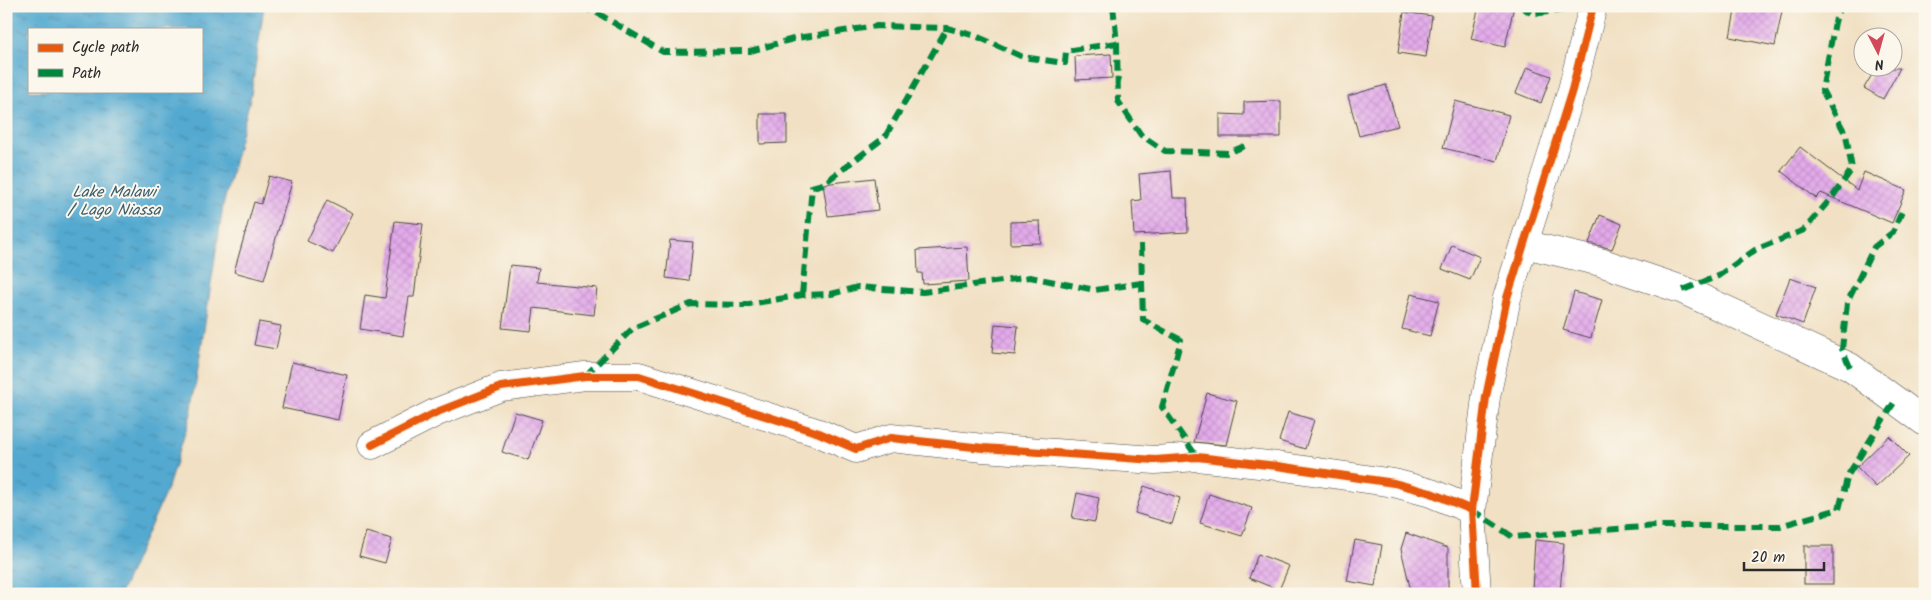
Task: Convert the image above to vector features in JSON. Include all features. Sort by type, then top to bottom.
[{"type":"street","points":[[1478,594],[1472,510],[1486,397],[1507,298],[1572,90],[1593,6]]},
{"type":"street","points":[[1524,244],[1600,262],[1683,290],[1850,367],[1925,422]]},
{"type":"street","points":[[372,444],[438,412],[500,388],[542,380],[585,376],[639,376],[819,433],[856,449],[891,438],[983,448],[1155,460],[1197,457],[1277,466],[1394,483],[1431,493],[1472,510]]},
{"type":"water","name":"Lake Malawi / Lago Niassa","points":[[6,6],[264,6],[251,95],[223,206],[191,414],[168,487],[120,594],[6,594]]},
{"type":"building","points":[[1479,6],[1514,6],[1505,47],[1471,39]]},
{"type":"building","points":[[1736,6],[1783,6],[1775,46],[1730,37]]},
{"type":"building","points":[[1404,12],[1432,16],[1426,57],[1398,53]]},
{"type":"building","points":[[1111,54],[1112,78],[1076,80],[1075,56]]},
{"type":"building","points":[[1527,67],[1551,76],[1541,103],[1516,93]]},
{"type":"building","points":[[1870,78],[1895,78],[1883,99],[1864,88]]},
{"type":"building","points":[[1386,85],[1398,126],[1359,136],[1348,96]]},
{"type":"building","points":[[1281,101],[1281,137],[1220,137],[1220,114],[1244,115],[1244,102]]},
{"type":"building","points":[[1455,101],[1509,115],[1497,161],[1443,148]]},
{"type":"building","points":[[760,114],[787,114],[787,143],[760,144]]},
{"type":"building","points":[[1800,147],[1857,190],[1864,172],[1906,190],[1892,223],[1821,193],[1816,198],[1781,171]]},
{"type":"building","points":[[1171,171],[1173,198],[1187,198],[1188,232],[1134,235],[1132,201],[1141,200],[1139,174]]},
{"type":"building","points":[[269,176],[292,182],[264,280],[234,272],[254,202],[261,204]]},
{"type":"building","points":[[874,178],[878,210],[828,216],[823,184]]},
{"type":"building","points":[[327,200],[353,213],[333,253],[307,241]]},
{"type":"building","points":[[1600,215],[1622,224],[1612,249],[1589,243]]},
{"type":"building","points":[[395,221],[423,224],[414,297],[409,297],[403,336],[360,329],[365,295],[385,298]]},
{"type":"building","points":[[1040,221],[1041,243],[1010,244],[1010,222]]},
{"type":"building","points":[[670,240],[693,242],[689,281],[666,278]]},
{"type":"building","points":[[1452,245],[1480,257],[1470,280],[1442,269]]},
{"type":"building","points":[[967,247],[969,281],[923,284],[922,273],[918,273],[917,250]]},
{"type":"building","points":[[510,265],[539,268],[537,282],[597,288],[594,315],[534,308],[531,331],[502,328]]},
{"type":"building","points":[[1790,278],[1816,287],[1803,324],[1776,314]]},
{"type":"building","points":[[1574,292],[1602,300],[1591,338],[1563,330]]},
{"type":"building","points":[[1411,294],[1439,301],[1430,336],[1402,329]]},
{"type":"building","points":[[259,322],[281,326],[276,349],[254,345]]},
{"type":"building","points":[[995,324],[1018,326],[1015,355],[992,353]]},
{"type":"building","points":[[292,362],[347,375],[338,420],[282,408]]},
{"type":"building","points":[[1207,393],[1237,401],[1226,445],[1194,442]]},
{"type":"building","points":[[515,412],[542,420],[528,460],[502,452]]},
{"type":"building","points":[[1288,412],[1314,420],[1305,449],[1279,441]]},
{"type":"building","points":[[1889,436],[1909,456],[1876,487],[1857,467]]},
{"type":"building","points":[[1144,486],[1180,498],[1172,524],[1135,513]]},
{"type":"building","points":[[1077,493],[1099,498],[1095,522],[1072,518]]},
{"type":"building","points":[[1209,494],[1252,508],[1242,536],[1200,523]]},
{"type":"building","points":[[366,532],[392,539],[385,563],[359,556]]},
{"type":"building","points":[[1406,533],[1448,548],[1448,591],[1411,591],[1401,549]]},
{"type":"building","points":[[1355,540],[1382,545],[1375,586],[1347,581]]},
{"type":"building","points":[[1535,540],[1564,543],[1560,592],[1532,590]]},
{"type":"building","points":[[1804,546],[1833,546],[1833,584],[1804,584]]},
{"type":"building","points":[[1258,554],[1289,566],[1279,590],[1249,578]]},
{"type":"marked path","points":[[580,6],[599,14],[663,52],[750,51],[797,38],[877,26],[947,28],[976,36],[1023,57],[1065,63],[1066,51],[1117,43]]},
{"type":"marked path","points":[[1113,6],[1117,43],[1118,101],[1141,135],[1165,151],[1228,153],[1249,144]]},
{"type":"marked path","points":[[1521,6],[1532,14],[1593,7]]},
{"type":"marked path","points":[[1683,290],[1718,276],[1755,250],[1804,230],[1833,196],[1852,169],[1846,135],[1822,90],[1835,22],[1840,6]]},
{"type":"marked path","points":[[802,295],[812,187],[823,184],[885,137],[947,28]]},
{"type":"marked path","points":[[1850,367],[1842,349],[1847,303],[1874,247],[1893,232],[1904,207]]},
{"type":"marked path","points":[[1141,244],[1143,320],[1181,340],[1162,407],[1197,457]]},
{"type":"marked path","points":[[585,376],[633,328],[691,304],[743,305],[802,295],[831,294],[858,287],[923,292],[1030,277],[1095,290],[1142,283]]},
{"type":"marked path","points":[[1472,510],[1513,537],[1656,526],[1780,526],[1839,509],[1848,475],[1895,401]]},
{"type":"cycle path","points":[[1477,594],[1472,510],[1486,397],[1507,298],[1572,90],[1593,6]]},
{"type":"cycle path","points":[[372,445],[437,412],[501,387],[585,376],[639,376],[819,433],[856,449],[891,438],[983,448],[1155,460],[1197,457],[1277,466],[1394,483],[1431,493],[1472,510]]}]
